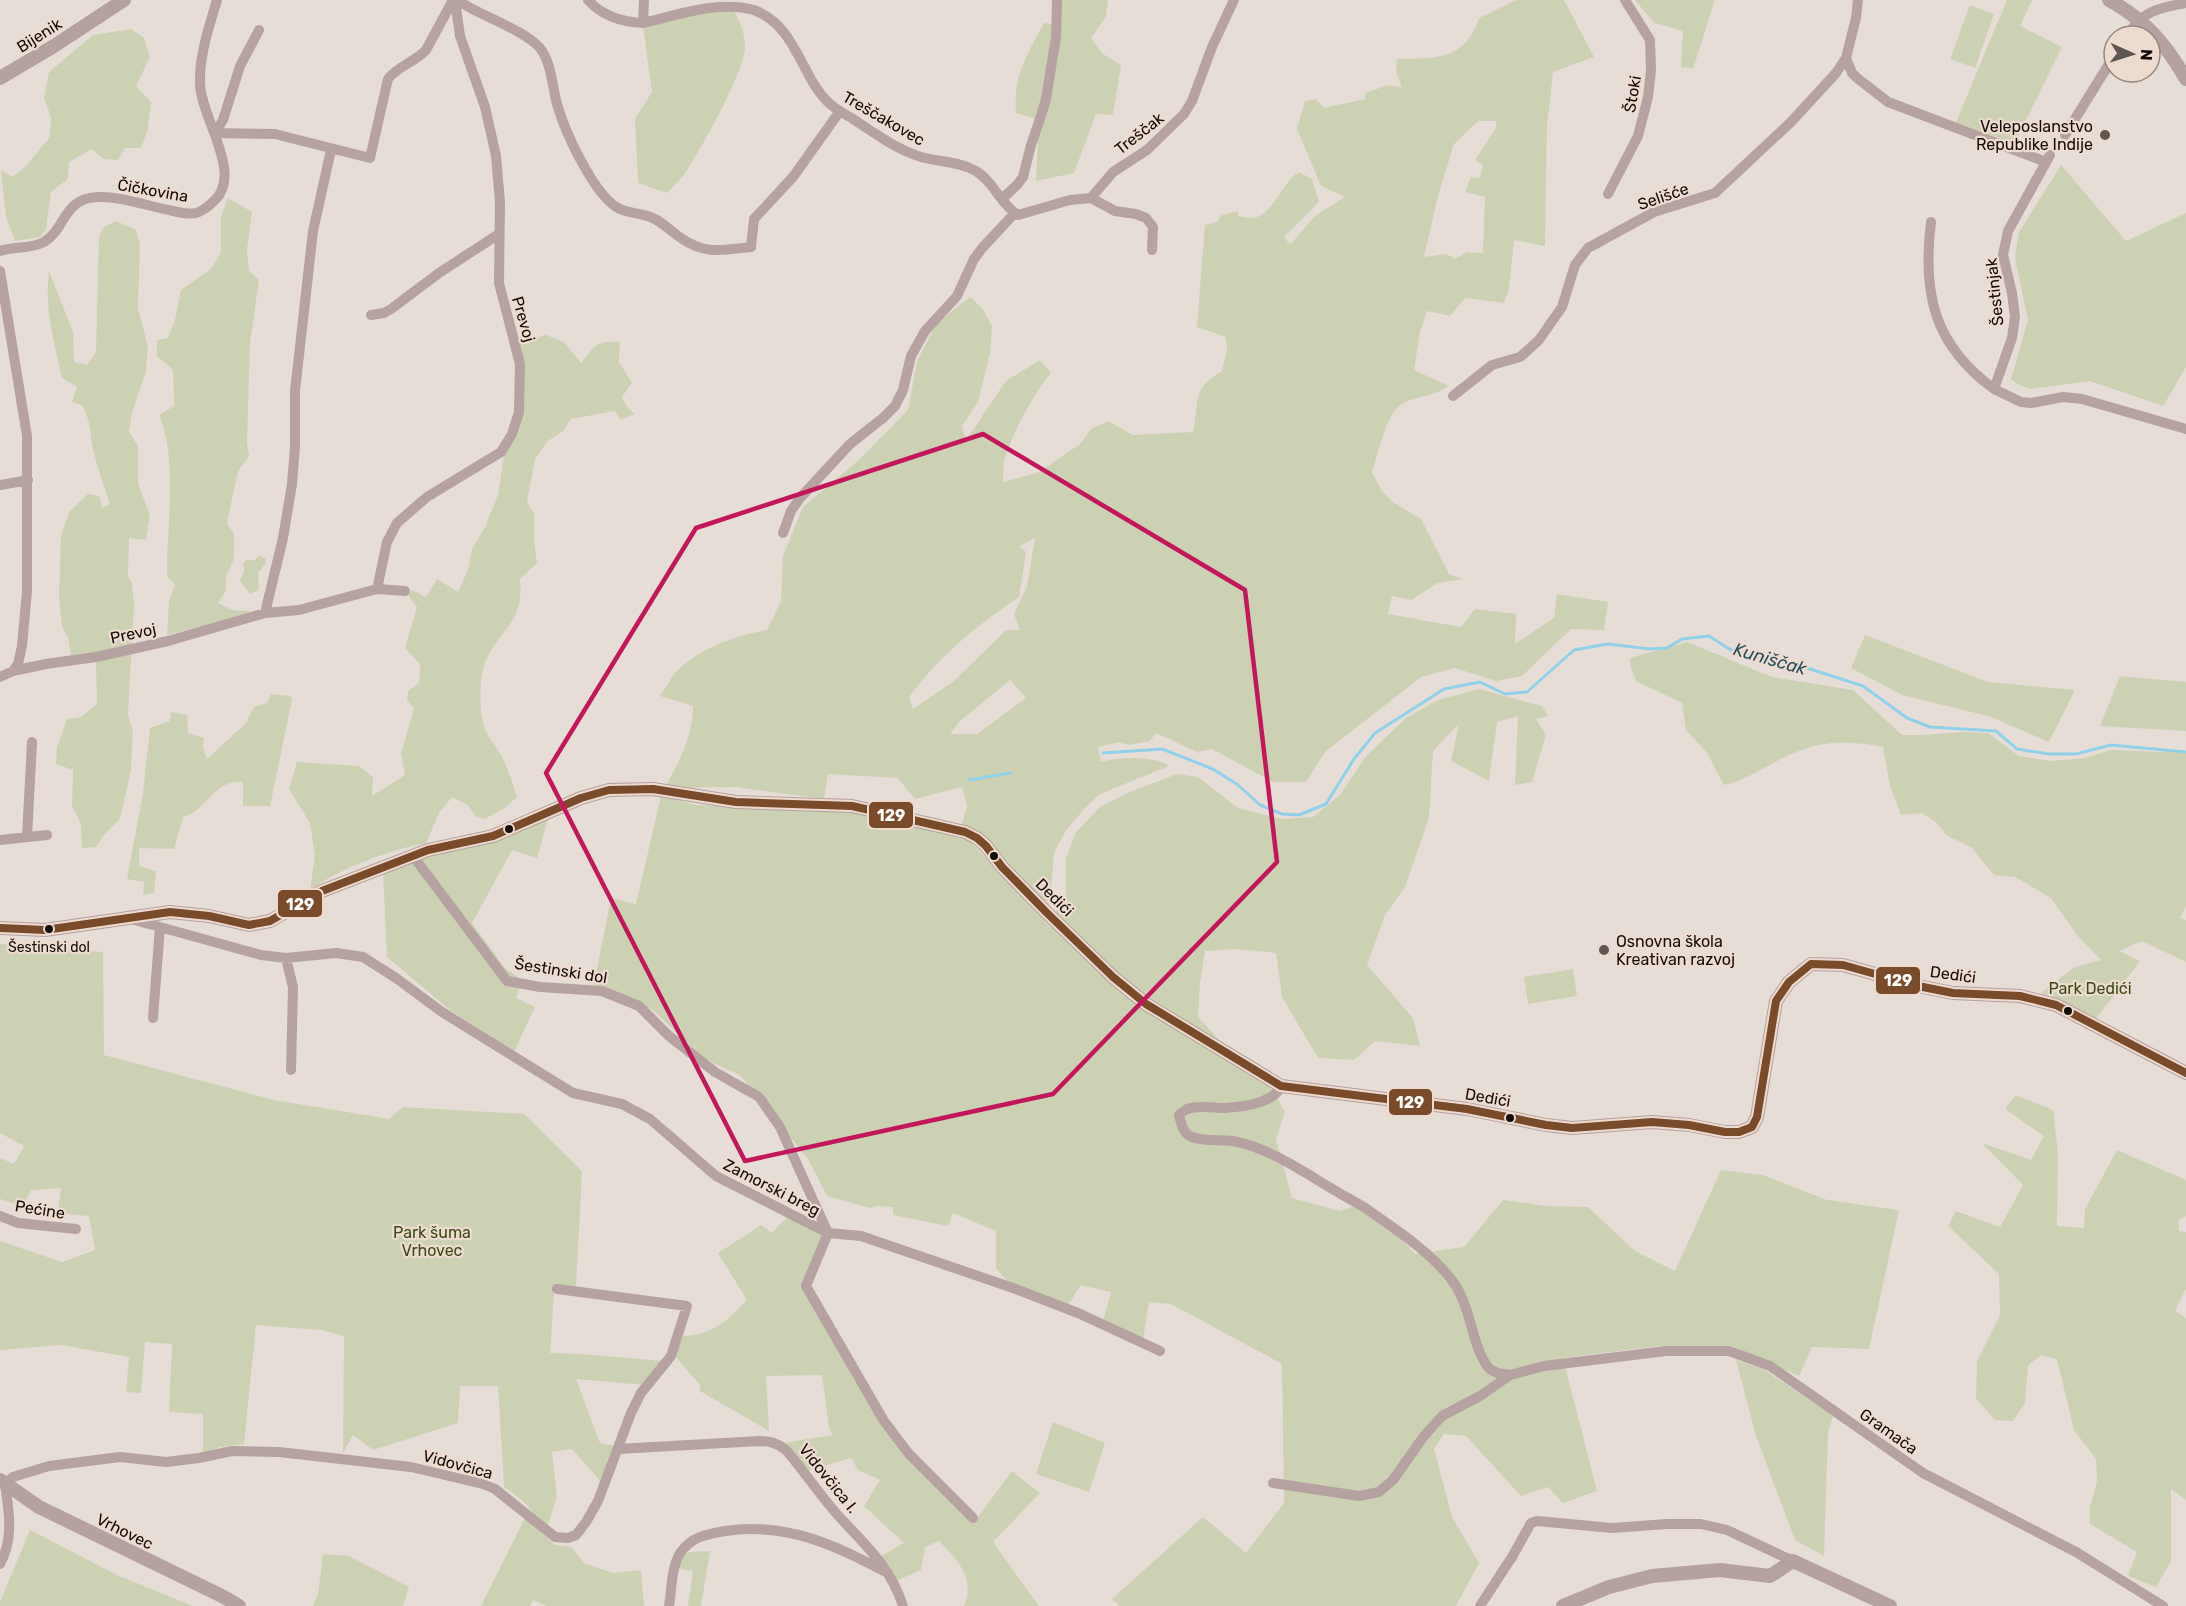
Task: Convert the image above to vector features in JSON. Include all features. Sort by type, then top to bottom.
[{"type":"street","name":"Bijenik","points":[[0,78],[124,0]]},
{"type":"street","name":"Čičkovina","points":[[0,251],[46,241],[74,206],[89,198],[110,198],[188,213],[202,210],[219,197],[225,184],[225,171],[215,133],[203,105],[200,76],[204,45],[218,0]]},
{"type":"street","points":[[215,133],[274,134],[370,158],[388,79],[426,50],[455,0],[478,10],[539,48],[548,65],[558,107],[567,130],[591,180],[607,200],[619,208],[653,218],[697,248],[714,250],[751,247],[754,219],[794,177],[840,111]]},
{"type":"street","name":"Prevoj","points":[[377,589],[387,542],[397,523],[427,497],[501,452],[516,425],[520,395],[520,364],[499,283],[499,186],[491,131],[460,36],[455,0]]},
{"type":"street","name":"Treščakovec","points":[[588,0],[603,14],[627,22],[643,23],[711,5],[725,4],[755,10],[783,32],[795,47],[823,96],[840,111],[909,152],[973,170],[989,181],[1015,213]]},
{"type":"street","points":[[643,23],[644,0]]},
{"type":"street","points":[[1002,199],[1023,177],[1044,108],[1056,37],[1057,0]]},
{"type":"street","name":"Treščak","points":[[1091,198],[1113,172],[1147,150],[1184,114],[1234,0]]},
{"type":"street","name":"Štoki","points":[[1608,194],[1638,136],[1648,97],[1651,70],[1650,40],[1625,0]]},
{"type":"street","name":"Selišće","points":[[1453,396],[1492,365],[1520,357],[1539,340],[1562,307],[1575,266],[1583,253],[1604,238],[1654,212],[1708,196],[1722,188],[1791,122],[1836,73],[1846,58],[1858,0]]},
{"type":"street","points":[[2109,0],[2139,19],[2163,43],[2186,79]]},
{"type":"street","points":[[2135,24],[2151,11],[2186,3]]},
{"type":"street","points":[[215,133],[223,120],[240,66],[258,30]]},
{"type":"street","name":"Šestinjak","points":[[1846,58],[1851,73],[1888,102],[2048,159],[2008,231],[2003,255],[2015,317],[2012,338],[1994,390]]},
{"type":"street","points":[[2065,135],[2102,75]]},
{"type":"street","points":[[265,613],[289,507],[295,446],[295,391],[313,231],[331,150]]},
{"type":"street","points":[[783,533],[791,511],[800,498],[858,436],[895,406],[903,390],[911,356],[925,331],[957,296],[974,259],[983,247],[1015,213],[1022,216],[1061,202],[1091,198],[1115,211],[1146,218],[1154,231],[1152,250]]},
{"type":"street","points":[[1931,222],[1927,270],[1932,299],[1940,324],[1952,348],[1975,375],[1994,390],[2021,402],[2031,403],[2063,397],[2082,399],[2186,429]]},
{"type":"street","points":[[371,315],[384,313],[391,309],[439,273],[499,234]]},
{"type":"street","points":[[0,271],[27,436],[27,591],[22,646],[18,664],[13,671]]},
{"type":"street","points":[[0,485],[28,480]]},
{"type":"street","name":"Prevoj","points":[[0,677],[13,671],[96,657],[168,641],[265,613],[299,610],[377,589],[405,591]]},
{"type":"street","points":[[27,837],[32,742]]},
{"type":"street","name":"Dedići","points":[[413,856],[428,850],[493,836],[581,798],[609,790],[653,789],[736,802],[852,806],[965,832],[986,846],[1002,867],[1071,936],[1113,977],[1146,1004],[1281,1086],[1467,1109],[1546,1125],[1572,1128],[1652,1122],[1689,1125],[1725,1132],[1738,1132],[1752,1127],[1757,1117],[1776,1001],[1789,982],[1811,964],[1843,965],[1918,986],[1953,993],[2020,996],[2056,1005],[2186,1073]]},
{"type":"street","points":[[0,840],[47,835]]},
{"type":"street","points":[[0,928],[45,930],[171,912],[209,916],[249,926],[270,921],[322,891],[413,856]]},
{"type":"street","name":"Šestinski dol","points":[[413,856],[507,981],[540,987],[602,991],[639,1006],[669,1036],[715,1072],[759,1097],[780,1127],[828,1233]]},
{"type":"street","name":"Zamorski breg","points":[[130,919],[261,955],[286,958],[336,953],[363,957],[442,1012],[573,1093],[622,1104],[650,1119],[716,1176],[828,1233],[861,1236],[1013,1288],[1078,1313],[1160,1351]]},
{"type":"street","points":[[153,1018],[160,927]]},
{"type":"street","points":[[286,958],[293,987],[291,1070]]},
{"type":"street","points":[[1281,1086],[1278,1094],[1271,1098],[1246,1105],[1186,1109],[1179,1115],[1181,1125],[1188,1136],[1207,1141],[1233,1141],[1257,1149],[1296,1167],[1370,1211],[1436,1262],[1455,1284],[1465,1303],[1485,1362],[1497,1373],[1510,1375]]},
{"type":"street","name":"Pećine","points":[[0,1216],[18,1223],[76,1229]]},
{"type":"street","points":[[828,1233],[806,1286],[884,1420],[909,1454],[973,1518]]},
{"type":"street","name":"Vidovčica","points":[[3,1482],[49,1466],[120,1457],[166,1462],[232,1451],[279,1452],[411,1467],[452,1475],[495,1489],[555,1537],[561,1539],[576,1535],[598,1501],[641,1393],[671,1356],[687,1306],[557,1289]]},
{"type":"street","name":"Gramača","points":[[1273,1483],[1359,1496],[1379,1492],[1393,1480],[1424,1436],[1442,1416],[1480,1396],[1510,1375],[1544,1366],[1666,1351],[1729,1351],[1770,1366],[1923,1473],[2076,1552],[2163,1606]]},
{"type":"street","name":"Vidovčica I.","points":[[618,1449],[759,1441],[769,1441],[779,1445],[786,1450],[835,1511],[879,1559],[898,1592],[903,1606]]},
{"type":"street","points":[[0,1564],[7,1544],[10,1524],[3,1482]]},
{"type":"street","name":"Vrhovec","points":[[3,1482],[39,1507],[239,1606]]},
{"type":"street","points":[[1480,1606],[1531,1523],[1537,1521],[1612,1528],[1701,1524],[1727,1530],[1890,1606]]},
{"type":"street","points":[[669,1606],[676,1563],[680,1553],[692,1540],[707,1534],[741,1529],[791,1532],[852,1554],[888,1573]]},
{"type":"street","points":[[1563,1606],[1609,1587],[1652,1576],[1720,1570],[1770,1576],[1793,1561]]},
{"type":"highlighted area","points":[[983,434],[1245,590],[1277,862],[1053,1094],[745,1161],[546,773],[696,528]]},
{"type":"green space","points":[[1061,0],[1108,0],[1106,17],[1091,38],[1103,54],[1121,65],[1113,115],[1096,114],[1074,173],[1036,181],[1039,120],[1016,113],[1017,87],[1023,66],[1044,23],[1060,25]]},
{"type":"green space","points":[[1516,0],[1564,0],[1594,57],[1553,72],[1547,127],[1545,246],[1514,240],[1509,289],[1504,303],[1465,298],[1450,316],[1427,311],[1420,332],[1414,370],[1449,386],[1408,401],[1396,409],[1387,425],[1372,472],[1381,490],[1393,502],[1421,519],[1449,574],[1463,579],[1438,583],[1411,600],[1392,596],[1388,614],[1461,627],[1475,609],[1516,614],[1515,644],[1554,618],[1557,594],[1608,602],[1604,630],[1571,629],[1522,676],[1496,681],[1455,668],[1421,677],[1325,752],[1306,782],[1273,782],[1212,749],[1197,752],[1156,733],[1150,741],[1129,745],[1119,742],[1098,747],[1101,762],[1136,758],[1154,760],[1169,766],[1100,794],[1086,807],[1067,829],[1054,852],[1050,902],[1039,898],[1029,890],[986,840],[975,830],[962,824],[967,806],[962,787],[915,799],[898,778],[828,774],[824,799],[735,787],[665,788],[688,738],[693,706],[660,696],[676,672],[698,654],[731,639],[767,630],[781,601],[783,556],[803,507],[861,458],[908,410],[917,362],[936,324],[970,297],[982,308],[992,326],[990,353],[978,402],[962,426],[966,440],[1006,381],[1040,360],[1051,373],[1031,401],[1018,425],[1004,461],[1003,482],[1039,472],[1080,444],[1091,429],[1108,421],[1133,435],[1193,432],[1198,397],[1205,384],[1222,371],[1227,350],[1226,337],[1197,327],[1205,225],[1217,222],[1222,215],[1238,211],[1238,216],[1257,217],[1269,208],[1299,172],[1312,179],[1319,202],[1284,237],[1290,245],[1315,216],[1345,197],[1321,186],[1297,129],[1305,101],[1316,99],[1324,108],[1365,99],[1365,93],[1388,85],[1402,87],[1396,72],[1397,59],[1436,57],[1457,50],[1473,32],[1479,18]],"holes":[[[1478,121],[1496,121],[1496,128],[1475,160],[1483,165],[1480,178],[1471,177],[1465,192],[1485,197],[1483,253],[1467,252],[1455,259],[1447,254],[1424,257],[1438,196],[1454,144]],[[1035,538],[1027,586],[1014,614],[1020,630],[1006,630],[954,681],[913,709],[909,697],[933,668],[973,630],[1019,597],[1026,552],[1020,546]],[[1010,680],[1026,698],[977,734],[950,734],[960,721]]]},
{"type":"green space","points":[[1635,0],[1715,0],[1693,69],[1681,67],[1683,31],[1654,23]]},
{"type":"green space","points":[[2007,0],[2032,0],[2020,26],[2062,47],[2014,144],[1956,122]]},
{"type":"green space","points":[[1970,5],[1994,14],[1975,68],[1950,59]]},
{"type":"green space","points":[[701,11],[734,11],[744,37],[743,57],[731,90],[703,143],[686,172],[667,193],[638,183],[635,119],[652,92],[643,27]]},
{"type":"green space","points":[[131,29],[144,38],[150,57],[136,86],[151,102],[148,129],[141,148],[125,148],[118,160],[103,159],[92,149],[69,162],[68,179],[51,192],[46,229],[40,237],[15,241],[6,217],[1,170],[13,177],[26,166],[50,137],[51,117],[44,98],[49,72],[93,35]]},
{"type":"green space","points":[[2061,165],[2126,241],[2186,213],[2186,367],[2163,406],[2090,381],[2030,389],[2011,379],[2028,320],[2015,258],[2019,232]]},
{"type":"green space","points":[[228,198],[252,212],[247,249],[249,271],[259,280],[250,343],[247,442],[249,456],[238,471],[227,523],[234,534],[234,559],[226,576],[226,591],[218,603],[232,610],[250,611],[246,615],[167,635],[169,601],[175,584],[167,577],[170,474],[169,454],[159,415],[174,406],[173,370],[157,356],[157,340],[168,338],[175,320],[181,290],[211,269],[221,252],[221,216]]},
{"type":"green space","points":[[116,221],[136,230],[140,244],[138,308],[148,347],[146,372],[132,413],[129,432],[138,446],[138,484],[150,515],[146,540],[129,538],[128,576],[132,583],[134,606],[128,714],[133,732],[131,770],[120,819],[96,847],[82,848],[81,824],[72,806],[73,770],[56,764],[57,747],[67,719],[81,717],[97,704],[96,660],[72,663],[68,637],[62,627],[59,597],[61,535],[70,511],[88,494],[100,496],[102,508],[110,504],[93,450],[87,416],[82,405],[72,402],[77,387],[62,378],[51,325],[48,285],[49,271],[73,332],[74,362],[87,365],[96,352],[99,236],[104,227]]},
{"type":"green space","points":[[546,335],[564,342],[581,363],[597,345],[606,342],[620,342],[619,362],[632,383],[622,397],[628,408],[635,414],[621,420],[615,411],[571,419],[563,431],[548,441],[535,459],[527,502],[534,514],[537,563],[520,579],[519,605],[516,614],[487,658],[481,687],[484,727],[504,761],[517,797],[506,807],[485,819],[476,817],[468,805],[452,797],[439,813],[426,843],[366,861],[336,874],[310,890],[315,856],[310,823],[289,789],[297,762],[359,766],[373,777],[372,796],[405,775],[401,753],[414,709],[407,700],[408,691],[419,683],[420,664],[405,648],[417,607],[408,595],[412,590],[426,597],[437,579],[458,592],[468,570],[472,549],[485,527],[498,495],[504,455],[519,431],[523,409],[519,343]]},
{"type":"green space","points":[[260,556],[265,558],[266,563],[258,573],[258,590],[250,594],[240,581],[244,571],[243,563]]},
{"type":"green space","points":[[1865,635],[1988,682],[2075,690],[2049,742],[1988,716],[1902,695],[1851,668]]},
{"type":"green space","name":"Park Dedići","points":[[1687,642],[1772,677],[1853,690],[1902,735],[1988,733],[2019,756],[2051,761],[2085,758],[2111,750],[2186,753],[2186,906],[2180,918],[2186,920],[2186,962],[2142,941],[2119,951],[2140,961],[2096,1019],[2041,993],[2075,967],[2101,960],[2078,936],[2051,898],[2015,877],[1994,875],[1971,847],[1946,835],[1936,822],[1922,813],[1901,815],[1890,786],[1883,747],[1857,743],[1823,744],[1787,756],[1741,780],[1724,785],[1707,753],[1686,730],[1682,703],[1636,681],[1631,668],[1630,658]]},
{"type":"green space","points":[[2120,676],[2186,682],[2186,731],[2100,726]]},
{"type":"green space","points":[[1479,689],[1542,706],[1548,716],[1536,719],[1546,735],[1532,782],[1515,785],[1518,716],[1497,722],[1489,781],[1451,761],[1459,724],[1433,751],[1429,818],[1405,887],[1385,915],[1367,965],[1413,1018],[1420,1046],[1375,1041],[1354,1060],[1318,1058],[1282,997],[1276,953],[1237,949],[1205,951],[1198,1017],[1222,1043],[1258,1063],[1285,1112],[1276,1139],[1292,1198],[1340,1211],[1366,1202],[1415,1254],[1464,1247],[1503,1200],[1547,1206],[1588,1207],[1635,1251],[1675,1271],[1721,1170],[1763,1175],[1827,1200],[1899,1210],[1869,1349],[1812,1347],[1799,1376],[1732,1346],[1659,1346],[1563,1358],[1597,1491],[1563,1503],[1548,1487],[1521,1496],[1466,1436],[1444,1434],[1434,1449],[1452,1517],[1479,1563],[1456,1606],[1120,1606],[1112,1599],[1203,1517],[1246,1553],[1284,1503],[1282,1364],[1171,1304],[1149,1302],[1143,1339],[1103,1321],[1111,1292],[1081,1285],[1068,1305],[1010,1284],[996,1268],[996,1231],[953,1213],[948,1226],[893,1215],[893,1207],[870,1208],[827,1196],[808,1159],[740,1075],[699,1054],[653,1010],[594,984],[611,898],[636,904],[661,796],[697,805],[859,811],[970,841],[1051,928],[1056,911],[1066,898],[1066,858],[1076,832],[1100,807],[1130,792],[1177,774],[1198,777],[1238,808],[1282,819],[1313,817],[1340,795],[1366,756],[1406,718],[1438,700]]},
{"type":"green space","points":[[271,694],[290,696],[292,700],[270,806],[243,806],[243,782],[233,782],[224,786],[198,809],[183,817],[174,849],[139,848],[139,866],[156,871],[154,893],[143,895],[144,882],[127,879],[143,793],[150,728],[170,721],[171,712],[187,715],[188,733],[204,738],[203,747],[207,759],[246,723],[254,707],[267,703]]},
{"type":"green space","points":[[549,815],[537,858],[512,850],[472,923],[505,968],[522,980],[516,998],[535,1007],[514,1052],[450,1010],[387,957],[383,872]]},
{"type":"green space","name":"Park šuma Vrhovec","points":[[0,944],[103,952],[104,1055],[274,1100],[389,1119],[403,1107],[524,1114],[582,1171],[576,1288],[554,1292],[550,1353],[664,1361],[645,1385],[576,1379],[600,1443],[616,1446],[601,1482],[572,1449],[552,1452],[557,1496],[547,1528],[522,1500],[504,1487],[498,1386],[460,1386],[458,1423],[373,1450],[353,1435],[343,1453],[344,1336],[321,1330],[256,1325],[244,1444],[220,1447],[203,1453],[203,1414],[169,1412],[172,1344],[145,1342],[141,1393],[126,1392],[129,1357],[61,1345],[0,1350],[0,1241],[62,1262],[95,1250],[89,1216],[58,1213],[61,1188],[31,1190],[23,1206],[0,1199],[0,1158],[14,1164],[24,1146],[0,1133]]},
{"type":"green space","points":[[1573,969],[1577,996],[1528,1004],[1524,977]]},
{"type":"green space","points":[[2016,1095],[2053,1110],[2058,1154],[2057,1226],[2084,1228],[2085,1209],[2117,1150],[2186,1180],[2186,1216],[2179,1220],[2179,1231],[2186,1232],[2186,1289],[2175,1311],[2186,1318],[2186,1500],[2171,1489],[2171,1561],[2156,1587],[2128,1576],[2137,1552],[2090,1524],[2090,1508],[2097,1481],[2096,1459],[2074,1430],[2057,1359],[2041,1355],[2028,1365],[2025,1403],[2013,1421],[1995,1420],[1976,1399],[1977,1361],[2000,1315],[1999,1274],[1948,1226],[1956,1211],[2000,1227],[2023,1185],[1982,1143],[2031,1160],[2044,1136],[2005,1109]]},
{"type":"green space","points":[[787,1217],[823,1234],[802,1285],[885,1428],[975,1521],[1012,1471],[1040,1493],[993,1542],[1039,1606],[964,1606],[968,1587],[963,1570],[939,1541],[925,1547],[921,1570],[896,1581],[881,1556],[904,1543],[864,1506],[880,1480],[858,1470],[851,1458],[807,1471],[783,1443],[833,1435],[829,1429],[822,1375],[766,1376],[769,1431],[700,1391],[700,1385],[675,1356],[682,1336],[702,1333],[719,1326],[747,1300],[718,1253],[761,1225],[772,1233]]},
{"type":"green space","points":[[1736,1360],[1763,1369],[1833,1416],[1828,1433],[1824,1556],[1795,1540],[1756,1436]]},
{"type":"green space","points":[[1053,1422],[1105,1443],[1089,1492],[1036,1474]]},
{"type":"green space","points":[[525,1518],[555,1545],[571,1547],[584,1563],[613,1573],[641,1570],[644,1606],[546,1606],[533,1600],[530,1606],[481,1606]]},
{"type":"green space","points":[[30,1530],[117,1575],[193,1606],[0,1606]]},
{"type":"green space","points":[[710,1551],[701,1606],[688,1606],[693,1571],[679,1569],[681,1562],[689,1552]]},
{"type":"green space","points":[[323,1554],[349,1556],[409,1587],[403,1606],[313,1606],[318,1594]]},
{"type":"waterway","name":"Kuniščak","points":[[1103,753],[1162,749],[1213,769],[1238,785],[1260,805],[1282,814],[1299,815],[1326,804],[1354,759],[1375,733],[1444,689],[1480,682],[1505,694],[1527,692],[1574,650],[1608,644],[1650,649],[1667,648],[1682,639],[1709,636],[1729,649],[1807,668],[1863,686],[1907,718],[1930,727],[1996,731],[2017,749],[2049,754],[2076,754],[2111,745],[2186,752]]},
{"type":"waterway","name":"Kuniščak","points":[[970,780],[1010,773]]},
{"type":"transit line","name":"129","points":[[0,928],[45,930],[170,912],[209,916],[249,925],[270,921],[322,891],[428,850],[493,836],[581,798],[609,790],[653,789],[736,802],[852,806],[965,832],[986,846],[1002,867],[1046,912],[1113,977],[1146,1004],[1281,1086],[1467,1109],[1572,1128],[1652,1122],[1739,1132],[1752,1127],[1757,1117],[1776,1001],[1789,982],[1811,964],[1843,965],[1918,986],[1953,993],[2020,996],[2056,1005],[2186,1073]]},
{"type":"place","name":"Veleposlanstvo Republike Indije","points":[[2105,135]]},
{"type":"place","name":"Šestinski dol","points":[[49,929]]},
{"type":"place","name":"Osnovna škola Kreativan razvoj","points":[[1604,950]]}]
